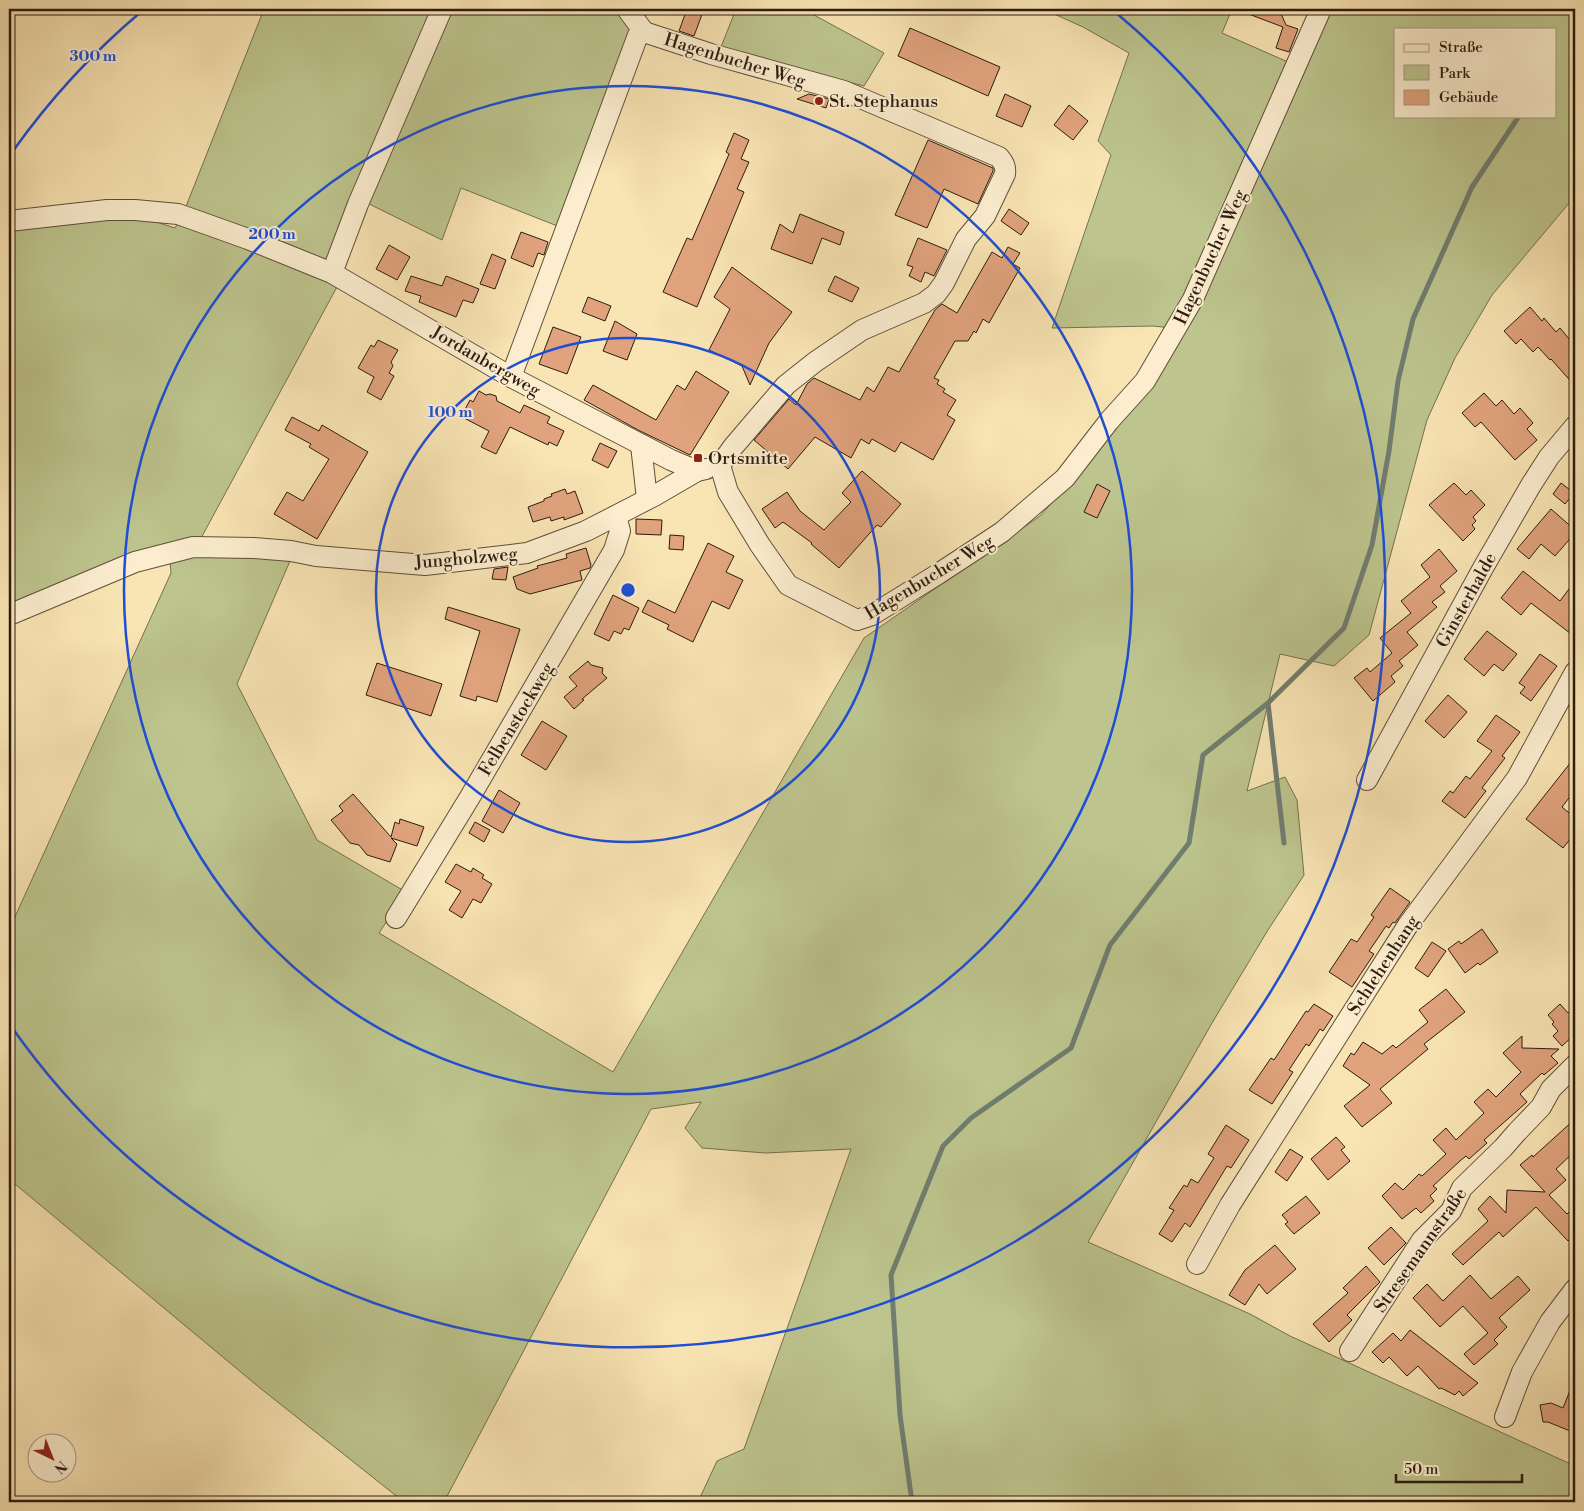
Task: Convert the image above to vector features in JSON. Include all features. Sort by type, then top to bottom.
[{"type":"street","points":[[332,274],[358,204],[442,9]]},
{"type":"street","points":[[627,9],[644,32]]},
{"type":"street","name":"Hagenbucher Weg","points":[[511,378],[638,35],[644,32],[711,54],[844,91],[999,157],[1004,162],[1005,174],[985,216],[966,239],[944,283],[936,294],[924,303],[862,330],[815,362],[786,385],[720,465],[728,492],[760,545],[788,585],[857,620],[872,615],[1002,532],[1065,478],[1109,421],[1145,381],[1193,299],[1321,9]]},
{"type":"street","name":"Jordanbergweg","points":[[9,221],[106,210],[135,210],[178,214],[248,239],[332,274],[511,378],[641,445],[697,471]]},
{"type":"street","name":"Ginsterhalde","points":[[1367,780],[1526,493],[1549,457],[1575,426]]},
{"type":"street","points":[[641,445],[647,500]]},
{"type":"street","name":"Jungholzweg","points":[[9,615],[135,562],[193,547],[254,548],[316,556],[425,565],[527,553],[586,531],[647,500],[697,471],[720,465]]},
{"type":"street","name":"Felbenstockweg","points":[[396,918],[475,789],[614,550],[620,531],[616,516]]},
{"type":"street","name":"Schlehenhang","points":[[1197,1264],[1235,1196],[1408,925],[1516,778],[1575,672]]},
{"type":"street","name":"Stresemannstraße","points":[[1350,1351],[1422,1240],[1451,1211],[1462,1188],[1541,1108],[1551,1089],[1575,1065]]},
{"type":"street","points":[[1505,1417],[1522,1372],[1550,1322],[1575,1288]]},
{"type":"green space","points":[[264,9],[648,9],[565,229],[461,188],[442,240],[357,198],[338,285],[193,553],[293,554],[237,684],[317,840],[406,892],[379,933],[613,1072],[864,638],[1040,516],[1091,459],[1182,329],[1153,326],[1052,328],[1111,155],[1098,141],[1129,53],[1083,27],[1043,9],[1232,9],[1222,33],[1288,62],[1313,9],[1572,9],[1575,18],[1575,196],[1492,295],[1455,358],[1427,420],[1369,635],[1334,666],[1280,654],[1247,791],[1285,777],[1297,800],[1304,875],[1268,930],[1212,1023],[1088,1242],[1250,1314],[1290,1336],[1575,1466],[1575,1502],[698,1502],[717,1461],[744,1449],[851,1149],[765,1153],[702,1148],[685,1128],[701,1102],[651,1109],[444,1502],[404,1502],[260,1388],[9,1179],[9,930],[171,573],[169,549],[9,608],[9,226],[70,218],[150,220],[175,228],[183,214]]},
{"type":"green space","points":[[736,9],[803,9],[884,53],[864,86],[777,64],[721,47]]},
{"type":"building","points":[[687,9],[704,9],[694,36],[679,31]]},
{"type":"building","points":[[1238,9],[1279,9],[1286,25],[1298,29],[1289,52],[1276,48],[1283,27]]},
{"type":"building","points":[[910,28],[1000,67],[988,96],[898,56]]},
{"type":"building","name":"St. Stephanus","points":[[809,94],[829,99],[826,108],[797,99]]},
{"type":"building","points":[[1005,94],[1031,106],[1022,127],[996,116]]},
{"type":"building","points":[[1069,105],[1088,121],[1073,140],[1054,125]]},
{"type":"building","points":[[734,133],[749,140],[741,159],[749,162],[737,189],[744,192],[697,307],[663,292],[687,238],[692,240],[729,154],[726,152]]},
{"type":"building","points":[[928,140],[993,168],[993,171],[978,204],[944,189],[927,228],[895,215]]},
{"type":"building","points":[[1009,209],[1029,223],[1021,235],[1001,221]]},
{"type":"building","points":[[800,214],[844,232],[840,245],[822,238],[812,264],[771,249],[780,224],[793,233]]},
{"type":"building","points":[[521,232],[548,242],[544,255],[538,253],[533,267],[511,258]]},
{"type":"building","points":[[918,238],[947,250],[934,276],[925,272],[921,282],[909,276],[913,267],[907,265]]},
{"type":"building","points":[[389,245],[410,257],[397,280],[376,269]]},
{"type":"building","points":[[1008,247],[1020,253],[1013,264],[1020,268],[989,323],[983,319],[976,333],[974,331],[968,341],[955,341],[934,378],[939,380],[937,384],[945,389],[943,392],[956,400],[947,415],[955,420],[933,460],[901,442],[895,452],[872,439],[869,444],[861,439],[851,458],[815,437],[788,469],[754,440],[789,399],[796,405],[807,384],[814,378],[860,400],[867,387],[874,392],[888,367],[899,372],[935,310],[942,304],[957,313],[992,252],[1002,258]]},
{"type":"building","points":[[492,254],[506,260],[495,289],[480,284]]},
{"type":"building","points":[[732,267],[792,312],[769,343],[750,385],[742,366],[709,350],[730,309],[714,297]]},
{"type":"building","points":[[411,276],[442,286],[446,276],[479,289],[473,303],[463,300],[456,317],[419,302],[421,296],[405,291]]},
{"type":"building","points":[[835,276],[859,288],[852,302],[828,291]]},
{"type":"building","points":[[588,297],[611,306],[605,321],[582,312]]},
{"type":"building","points":[[1530,307],[1542,321],[1544,318],[1556,332],[1560,328],[1575,346],[1575,386],[1538,347],[1533,352],[1521,339],[1516,344],[1504,331]]},
{"type":"building","points":[[615,321],[637,334],[627,360],[603,351]]},
{"type":"building","points":[[553,327],[581,337],[567,374],[539,364]]},
{"type":"building","points":[[378,340],[398,350],[391,362],[393,366],[389,373],[394,376],[381,400],[367,392],[374,377],[358,368],[371,345],[374,347]]},
{"type":"building","points":[[696,371],[729,392],[690,455],[638,430],[584,400],[593,385],[656,420],[677,385],[685,390]]},
{"type":"building","points":[[479,391],[486,395],[496,396],[497,401],[520,413],[524,405],[550,417],[547,423],[564,431],[557,446],[549,442],[548,445],[510,427],[496,454],[481,447],[489,431],[464,418],[466,415],[463,413],[470,400],[473,402]]},
{"type":"building","points":[[1484,393],[1496,406],[1502,400],[1514,414],[1520,408],[1533,423],[1527,429],[1537,440],[1515,460],[1481,422],[1475,427],[1462,413]]},
{"type":"building","points":[[292,417],[319,431],[322,425],[368,452],[317,539],[274,514],[287,492],[303,501],[329,459],[309,447],[311,444],[285,430]]},
{"type":"building","points":[[600,443],[617,451],[608,468],[592,460]]},
{"type":"building","points":[[862,471],[901,504],[881,527],[877,525],[839,568],[812,543],[783,522],[775,528],[762,509],[787,492],[800,511],[824,530],[851,502],[842,493]]},
{"type":"building","points":[[1454,483],[1466,495],[1471,490],[1485,505],[1473,517],[1476,521],[1472,525],[1475,529],[1463,541],[1429,505]]},
{"type":"building","points":[[1561,483],[1574,493],[1565,504],[1553,494]]},
{"type":"building","points":[[1097,484],[1110,491],[1097,518],[1084,512]]},
{"type":"building","points":[[565,489],[567,494],[575,491],[583,513],[564,520],[564,517],[551,521],[550,517],[533,522],[528,507],[544,501],[544,499],[552,496],[551,494]]},
{"type":"building","points":[[1551,509],[1575,530],[1575,533],[1555,556],[1541,544],[1529,559],[1517,549]]},
{"type":"building","points":[[636,519],[662,520],[661,535],[636,534]]},
{"type":"building","points":[[670,535],[684,536],[683,550],[669,549]]},
{"type":"building","points":[[708,543],[734,556],[726,572],[743,580],[729,609],[712,601],[693,642],[667,629],[669,625],[642,612],[648,600],[675,613]]},
{"type":"building","points":[[586,548],[591,565],[590,568],[580,571],[582,580],[530,594],[517,589],[513,577],[538,568],[537,566],[567,558],[566,554]]},
{"type":"building","points":[[1439,549],[1457,571],[1440,586],[1445,592],[1432,602],[1437,607],[1407,632],[1418,645],[1399,661],[1403,666],[1391,676],[1395,682],[1373,701],[1354,678],[1367,668],[1370,672],[1392,653],[1380,638],[1411,613],[1401,601],[1430,577],[1421,565]]},
{"type":"building","points":[[508,567],[506,580],[492,579],[494,569]]},
{"type":"building","points":[[1523,571],[1560,601],[1575,581],[1575,637],[1531,603],[1521,615],[1501,598]]},
{"type":"building","points":[[613,595],[639,608],[629,630],[624,628],[621,634],[614,631],[609,641],[594,634]]},
{"type":"building","points":[[448,607],[520,629],[497,702],[477,696],[476,701],[460,696],[480,631],[445,619]]},
{"type":"building","points":[[1487,631],[1517,654],[1503,671],[1494,664],[1484,676],[1464,659]]},
{"type":"building","points":[[1540,654],[1557,666],[1531,701],[1520,693],[1525,687],[1519,683]]},
{"type":"building","points":[[588,661],[591,665],[603,668],[602,673],[607,678],[582,699],[584,700],[574,709],[564,697],[577,686],[569,677]]},
{"type":"building","points":[[377,663],[442,684],[431,716],[366,695]]},
{"type":"building","points":[[1448,695],[1467,712],[1444,738],[1425,721]]},
{"type":"building","points":[[1496,715],[1520,732],[1502,756],[1505,758],[1482,788],[1486,791],[1465,818],[1442,801],[1450,791],[1453,793],[1466,776],[1470,779],[1492,751],[1477,741]]},
{"type":"building","points":[[542,721],[567,736],[546,770],[521,755]]},
{"type":"building","points":[[1575,757],[1575,790],[1562,807],[1575,818],[1575,833],[1563,848],[1526,819]]},
{"type":"building","points":[[499,790],[520,803],[503,833],[482,821]]},
{"type":"building","points":[[353,794],[391,837],[395,822],[399,824],[400,819],[424,827],[417,846],[391,838],[397,844],[390,862],[367,855],[359,845],[350,843],[331,820],[343,811],[339,806]]},
{"type":"building","points":[[475,822],[490,830],[484,842],[469,833]]},
{"type":"building","points":[[456,864],[471,872],[473,868],[484,875],[482,878],[492,884],[481,903],[473,899],[462,918],[449,910],[461,891],[445,882]]},
{"type":"building","points":[[1390,888],[1410,902],[1395,923],[1393,922],[1389,928],[1386,926],[1369,951],[1374,954],[1352,987],[1329,972],[1351,939],[1357,942],[1374,917],[1371,915]]},
{"type":"building","points":[[1482,929],[1498,952],[1465,973],[1448,949],[1459,941],[1461,944]]},
{"type":"building","points":[[1432,942],[1446,951],[1428,977],[1415,968]]},
{"type":"building","points":[[1446,989],[1465,1012],[1424,1044],[1428,1049],[1380,1089],[1392,1103],[1362,1127],[1344,1106],[1370,1085],[1343,1066],[1351,1053],[1354,1055],[1363,1042],[1382,1054],[1393,1045],[1396,1048],[1428,1022],[1419,1010]]},
{"type":"building","points":[[1314,1004],[1333,1016],[1323,1031],[1320,1029],[1309,1046],[1306,1044],[1289,1070],[1293,1072],[1272,1104],[1249,1090],[1271,1058],[1274,1060],[1306,1011],[1308,1012]]},
{"type":"building","points":[[1560,1004],[1568,1013],[1575,1007],[1575,1034],[1562,1046],[1553,1036],[1558,1031],[1548,1015]]},
{"type":"building","points":[[1522,1036],[1522,1048],[1559,1049],[1551,1056],[1558,1063],[1544,1075],[1542,1073],[1520,1094],[1527,1102],[1484,1140],[1487,1143],[1469,1159],[1466,1156],[1433,1186],[1437,1189],[1430,1196],[1434,1201],[1421,1213],[1416,1208],[1402,1219],[1382,1196],[1395,1183],[1403,1190],[1419,1174],[1422,1176],[1446,1154],[1433,1140],[1446,1128],[1456,1140],[1484,1113],[1474,1102],[1488,1089],[1496,1097],[1521,1072],[1503,1053]]},
{"type":"building","points":[[1575,1119],[1575,1151],[1556,1169],[1566,1180],[1549,1195],[1567,1214],[1575,1206],[1575,1234],[1568,1241],[1536,1207],[1503,1237],[1499,1232],[1463,1265],[1452,1254],[1488,1221],[1478,1209],[1490,1196],[1506,1213],[1507,1190],[1545,1192],[1520,1165],[1532,1155],[1533,1157]]},
{"type":"building","points":[[1226,1125],[1249,1140],[1231,1168],[1227,1166],[1190,1227],[1185,1223],[1172,1242],[1159,1234],[1174,1210],[1169,1208],[1184,1185],[1187,1187],[1191,1179],[1198,1183],[1214,1158],[1208,1154]]},
{"type":"building","points":[[1336,1137],[1345,1147],[1341,1150],[1350,1161],[1328,1180],[1311,1159]]},
{"type":"building","points":[[1290,1149],[1303,1157],[1287,1181],[1275,1172]]},
{"type":"building","points":[[1306,1196],[1320,1213],[1294,1234],[1285,1224],[1288,1222],[1282,1215]]},
{"type":"building","points":[[1391,1227],[1406,1243],[1384,1265],[1368,1248]]},
{"type":"building","points":[[1275,1245],[1296,1269],[1267,1294],[1259,1284],[1245,1305],[1229,1295],[1245,1270]]},
{"type":"building","points":[[1366,1266],[1380,1282],[1347,1315],[1352,1320],[1329,1342],[1313,1324],[1348,1293],[1343,1288]]},
{"type":"building","points":[[1470,1275],[1491,1299],[1518,1276],[1530,1290],[1499,1318],[1507,1327],[1494,1340],[1498,1344],[1474,1365],[1464,1354],[1488,1333],[1463,1306],[1440,1327],[1413,1298],[1427,1284],[1443,1301]]},
{"type":"building","points":[[1410,1330],[1478,1383],[1463,1396],[1459,1391],[1455,1395],[1441,1388],[1439,1389],[1418,1366],[1407,1376],[1389,1357],[1383,1363],[1372,1352],[1393,1333],[1401,1341]]},
{"type":"building","points":[[1575,1378],[1575,1433],[1548,1422],[1543,1422],[1540,1405],[1551,1403],[1563,1408]]},
{"type":"waterway","points":[[1284,843],[1268,703],[1344,628],[1372,545],[1389,451],[1398,381],[1413,319],[1472,187],[1518,118]]},
{"type":"waterway","points":[[912,1502],[900,1415],[891,1275],[943,1146],[971,1118],[1071,1048],[1110,945],[1189,843],[1203,755],[1268,703]]},
{"type":"place","name":"St. Stephanus","points":[[819,101]]},
{"type":"place","name":"Ortsmitte","points":[[698,458]]}]
